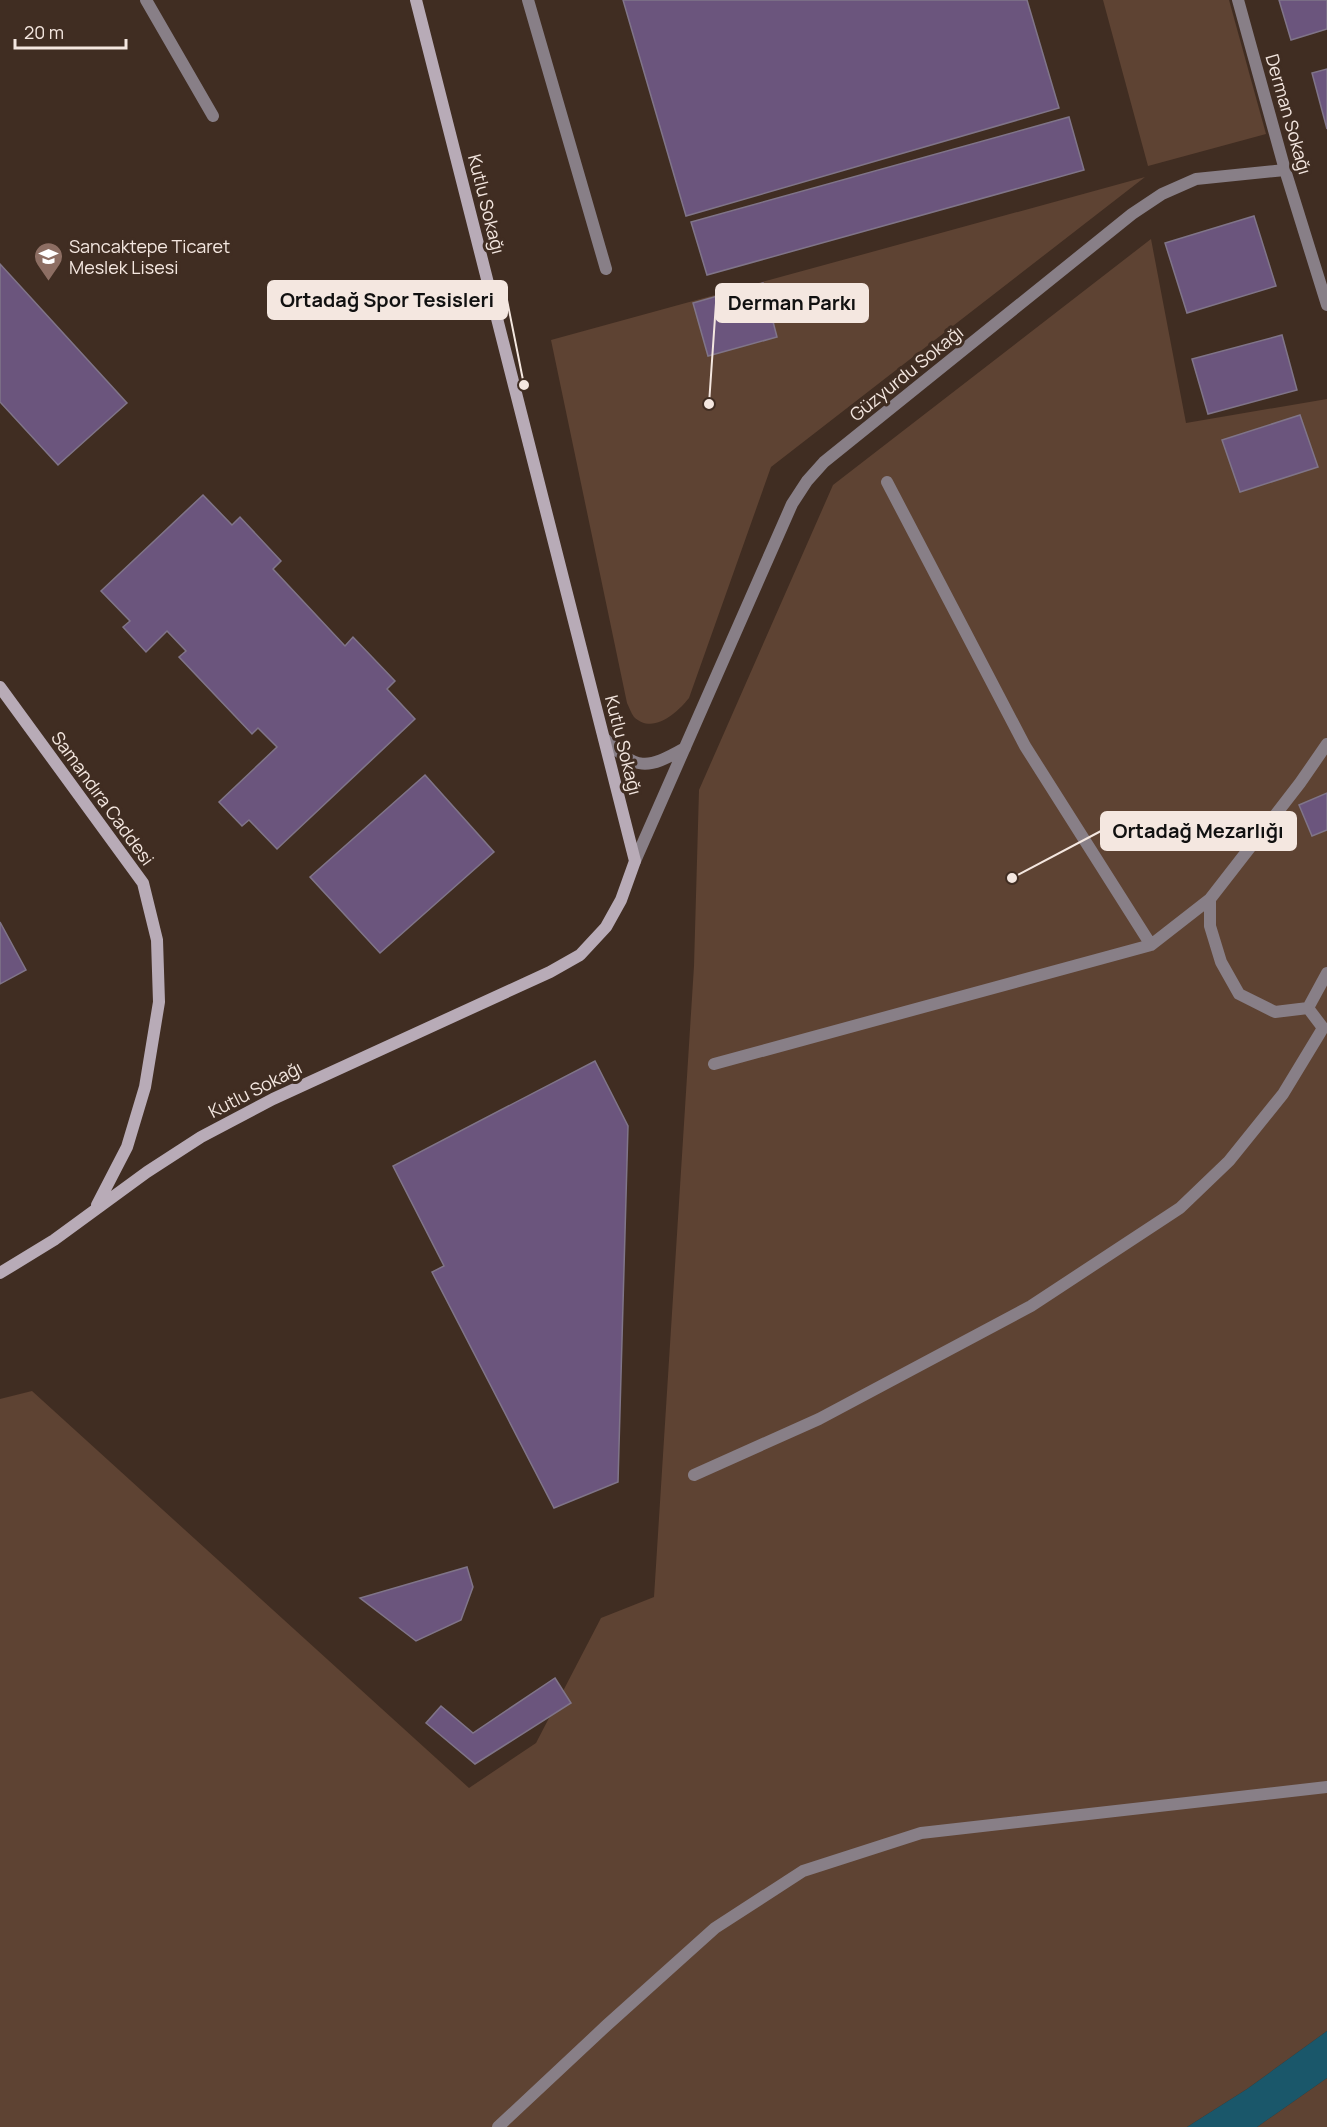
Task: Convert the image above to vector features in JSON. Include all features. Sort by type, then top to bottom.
[{"type":"main road","name":"Kutlu Sokağı","points":[[95,1208],[201,1137],[273,1099],[550,972],[580,955],[606,927],[621,900],[635,861],[417,0]]},
{"type":"main road","name":"Samandıra Caddesi","points":[[0,687],[143,883],[157,940],[159,1002],[145,1088],[127,1147],[95,1208],[54,1240],[0,1274]]},
{"type":"street","points":[[146,0],[213,116]]},
{"type":"street","points":[[528,0],[606,269]]},
{"type":"street","name":"Derman Sokağı","points":[[1238,0],[1285,170],[1327,305]]},
{"type":"street","name":"Güzyurdu Sokağı","points":[[635,861],[792,504],[807,481],[824,462],[1132,214],[1162,194],[1196,179],[1285,170]]},
{"type":"street","points":[[887,482],[1025,746],[1151,945]]},
{"type":"street","points":[[604,738],[622,756],[640,765],[660,762],[685,748]]},
{"type":"street","points":[[714,1064],[1151,945],[1210,899],[1300,783],[1327,744]]},
{"type":"street","points":[[1210,899],[1210,926],[1221,962],[1239,994],[1275,1012],[1308,1008]]},
{"type":"street","points":[[1308,1008],[1327,973]]},
{"type":"street","points":[[694,1475],[819,1419],[1021,1311],[1180,1208],[1229,1161],[1283,1094],[1325,1028],[1308,1008]]},
{"type":"street","points":[[498,2127],[715,1928],[803,1871],[921,1833],[1327,1787]]},
{"type":"shaded area","points":[[1103,0],[1229,0],[1266,134],[1148,166]]},
{"type":"shaded area","points":[[1145,177],[771,467],[689,698],[678,710],[657,723],[641,722],[634,717],[627,703],[551,340]]},
{"type":"shaded area","points":[[1151,239],[1186,423],[1327,399],[1327,2031],[1247,2089],[1187,2127],[0,2127],[0,1399],[32,1391],[469,1788],[536,1743],[601,1618],[654,1597],[694,966],[699,790],[833,485]]},
{"type":"shaded area","points":[[1327,2078],[1327,2127],[1257,2127]]},
{"type":"water","points":[[1327,2031],[1327,2078],[1257,2127],[1187,2127],[1247,2089]]},
{"type":"building","points":[[623,0],[1027,0],[1059,108],[686,216]]},
{"type":"building","points":[[1279,0],[1327,0],[1327,29],[1291,40]]},
{"type":"building","points":[[1327,69],[1327,129],[1312,73]]},
{"type":"building","points":[[1069,117],[1084,170],[707,275],[691,222]]},
{"type":"building","points":[[1254,216],[1276,286],[1187,313],[1165,243]]},
{"type":"building","points":[[0,264],[127,403],[58,465],[0,402]]},
{"type":"building","points":[[763,283],[777,337],[708,356],[693,303]]},
{"type":"building","points":[[1282,335],[1297,390],[1208,414],[1192,359]]},
{"type":"building","points":[[1300,415],[1318,467],[1240,492],[1222,440]]},
{"type":"building","points":[[203,495],[232,525],[240,517],[281,561],[273,569],[345,646],[353,637],[395,681],[387,689],[415,719],[277,849],[249,820],[242,826],[219,802],[277,747],[258,728],[252,734],[179,657],[186,651],[167,631],[146,652],[123,627],[130,621],[101,591]]},
{"type":"building","points":[[425,775],[494,852],[380,953],[310,877]]},
{"type":"building","points":[[1327,793],[1327,830],[1312,836],[1299,805]]},
{"type":"building","points":[[0,922],[26,970],[0,984]]},
{"type":"building","points":[[595,1061],[628,1126],[618,1482],[554,1508],[432,1272],[444,1266],[393,1166]]},
{"type":"building","points":[[467,1567],[473,1587],[461,1620],[416,1641],[360,1598]]},
{"type":"building","points":[[555,1678],[571,1703],[475,1764],[426,1723],[441,1706],[473,1733]]},
{"type":"place","name":"Sancaktepe Ticaret Meslek Lisesi","points":[[48,282]]},
{"type":"place","name":"Ortadağ Spor Tesisleri","points":[[524,385]]},
{"type":"place","name":"Derman Parkı","points":[[709,404]]},
{"type":"place","name":"Ortadağ Mezarlığı","points":[[1012,878]]}]
